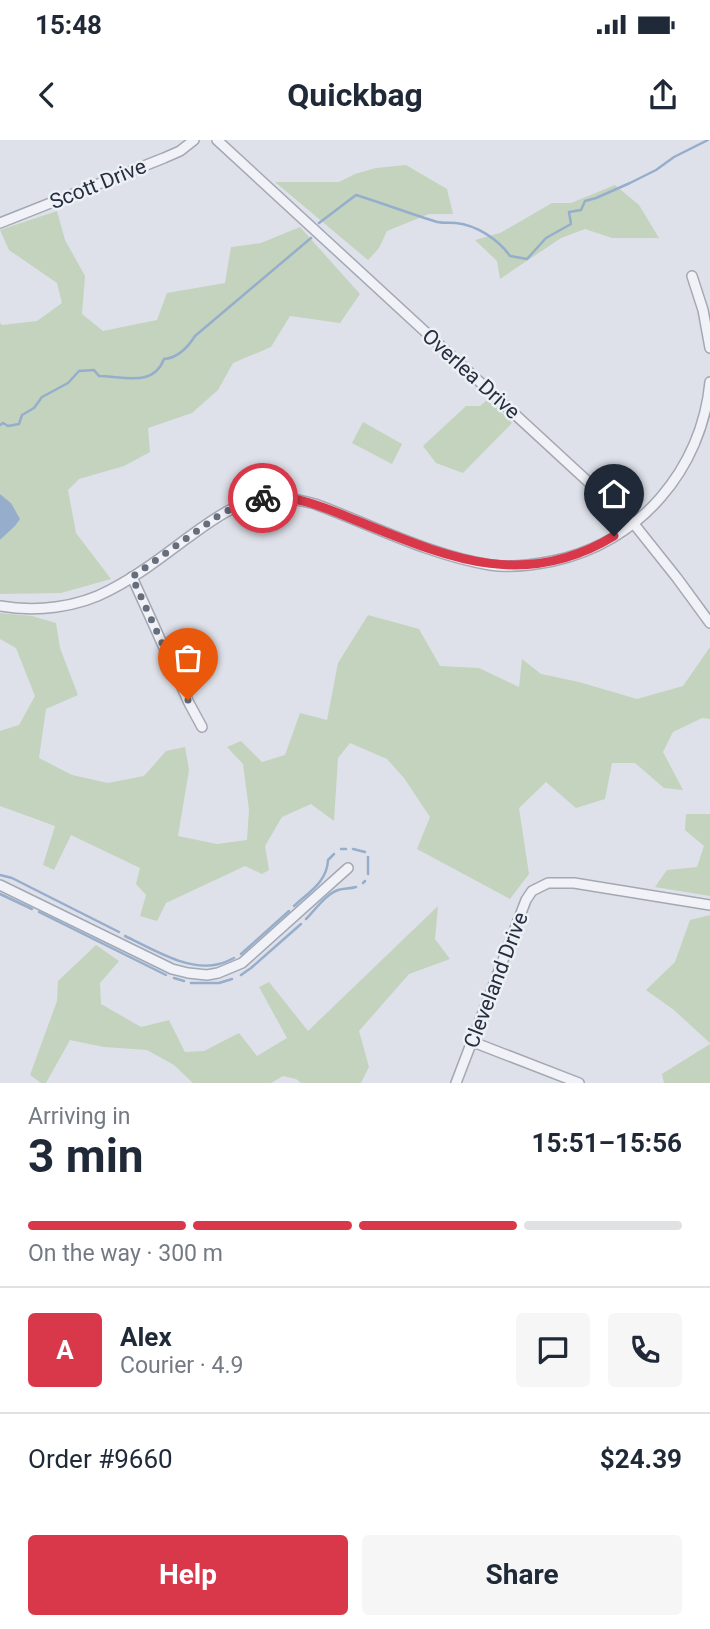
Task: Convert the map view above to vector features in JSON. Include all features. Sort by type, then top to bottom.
[{"type":"street","name":"Scott Drive","points":[[0,223],[164,158],[194,140]]},
{"type":"street","name":"Overlea Drive","points":[[217,140],[634,524],[710,623]]},
{"type":"street","points":[[692,276],[703,310],[710,348]]},
{"type":"street","points":[[0,606],[33,609],[74,604],[109,591],[218,516],[238,505],[270,498],[297,499],[315,504],[434,551],[464,560],[494,565],[538,564],[569,558],[594,548],[634,524],[665,493],[686,462],[702,425],[710,382]]},
{"type":"street","points":[[132,577],[202,727]]},
{"type":"street","points":[[0,885],[172,969],[207,975],[231,969],[242,963],[348,868]]},
{"type":"street","name":"Cleveland Drive","points":[[456,1083],[532,891],[548,883],[574,883],[710,905]]},
{"type":"street","points":[[472,1042],[579,1083]]},
{"type":"green space","points":[[406,165],[447,189],[453,214],[429,214],[387,231],[379,248],[368,260],[275,182],[339,182],[376,168]]},
{"type":"green space","points":[[615,185],[639,205],[659,238],[612,238],[585,229],[561,238],[500,279],[497,261],[475,240],[500,233],[552,203],[571,203]]},
{"type":"green space","points":[[57,211],[65,240],[85,276],[82,314],[103,331],[157,320],[167,293],[225,283],[231,247],[261,243],[300,227],[360,294],[340,323],[290,316],[271,347],[233,363],[218,390],[192,413],[148,428],[150,452],[124,466],[79,479],[68,490],[76,533],[111,579],[61,593],[0,594],[0,540],[15,526],[11,503],[0,494],[0,323],[2,325],[37,321],[62,303],[57,283],[9,250],[0,230]]},
{"type":"green space","points":[[488,399],[512,423],[463,473],[436,463],[423,446],[466,406],[480,406]]},
{"type":"green space","points":[[363,422],[402,444],[392,464],[352,443]]},
{"type":"green space","points":[[0,613],[32,616],[56,623],[60,648],[78,695],[46,709],[39,758],[72,775],[108,783],[144,776],[166,751],[185,747],[189,770],[178,836],[217,844],[247,840],[249,810],[243,764],[227,747],[241,741],[262,762],[285,755],[300,713],[327,720],[338,663],[368,615],[419,629],[440,666],[479,668],[519,687],[522,659],[541,674],[637,699],[683,686],[710,647],[710,719],[702,718],[673,732],[663,752],[683,790],[664,788],[635,763],[612,763],[605,799],[576,808],[546,782],[519,808],[529,874],[510,899],[417,849],[430,817],[404,778],[387,759],[350,743],[338,758],[334,821],[311,804],[282,817],[265,846],[269,870],[262,874],[245,866],[166,903],[157,921],[140,916],[146,895],[136,884],[140,868],[71,835],[54,870],[43,865],[55,826],[0,806],[0,731],[19,725],[35,696],[16,648],[0,639]]},
{"type":"green space","points":[[686,814],[710,814],[710,896],[655,887],[667,870],[697,867],[704,846],[685,830]]},
{"type":"green space","points":[[438,906],[435,939],[450,959],[409,974],[359,1031],[369,1067],[361,1083],[301,1083],[283,1076],[271,1083],[193,1083],[174,1065],[147,1050],[104,1047],[70,1040],[46,1083],[41,1083],[30,1075],[57,1001],[58,981],[96,945],[119,961],[100,983],[101,1004],[141,1027],[169,1020],[185,1052],[204,1051],[239,1033],[257,1056],[287,1038],[259,987],[269,982],[308,1031]]},
{"type":"green space","points":[[710,915],[710,1043],[674,1010],[646,990],[675,962],[690,920]]},
{"type":"green space","points":[[710,1044],[710,1083],[664,1083],[662,1074]]},
{"type":"water","points":[[0,494],[11,503],[20,519],[0,540]]},
{"type":"waterway","points":[[319,223],[356,195],[437,222],[471,227],[493,239],[510,256],[527,259],[546,238],[571,224],[569,212],[581,210],[585,201],[630,183],[708,140]]},
{"type":"waterway","points":[[0,425],[19,424],[22,415],[34,408],[42,397],[68,383],[79,371],[94,370],[99,376],[127,378],[153,374],[164,359],[174,357],[182,351],[195,336],[311,238]]},
{"type":"waterway","points":[[341,849],[346,849]]},
{"type":"waterway","points":[[353,849],[365,852]]},
{"type":"waterway","points":[[294,906],[321,881],[328,860],[334,854]]},
{"type":"waterway","points":[[368,857],[368,874]]},
{"type":"waterway","points":[[0,875],[12,878],[119,932]]},
{"type":"waterway","points":[[306,919],[334,892],[356,887]]},
{"type":"waterway","points":[[0,894],[32,909]]},
{"type":"waterway","points":[[241,954],[289,911]]},
{"type":"waterway","points":[[39,912],[166,975]]},
{"type":"waterway","points":[[241,975],[301,924]]},
{"type":"waterway","points":[[125,936],[171,958],[195,965],[219,964],[234,958]]},
{"type":"waterway","points":[[174,978],[184,981]]},
{"type":"waterway","points":[[191,983],[219,983],[232,979]]},
{"type":"way so far","points":[[188,700],[132,577],[218,516],[238,505],[263,498]]},
{"type":"route","points":[[263,498],[297,499],[315,504],[434,551],[494,565],[538,564],[569,558],[614,536]]}]
